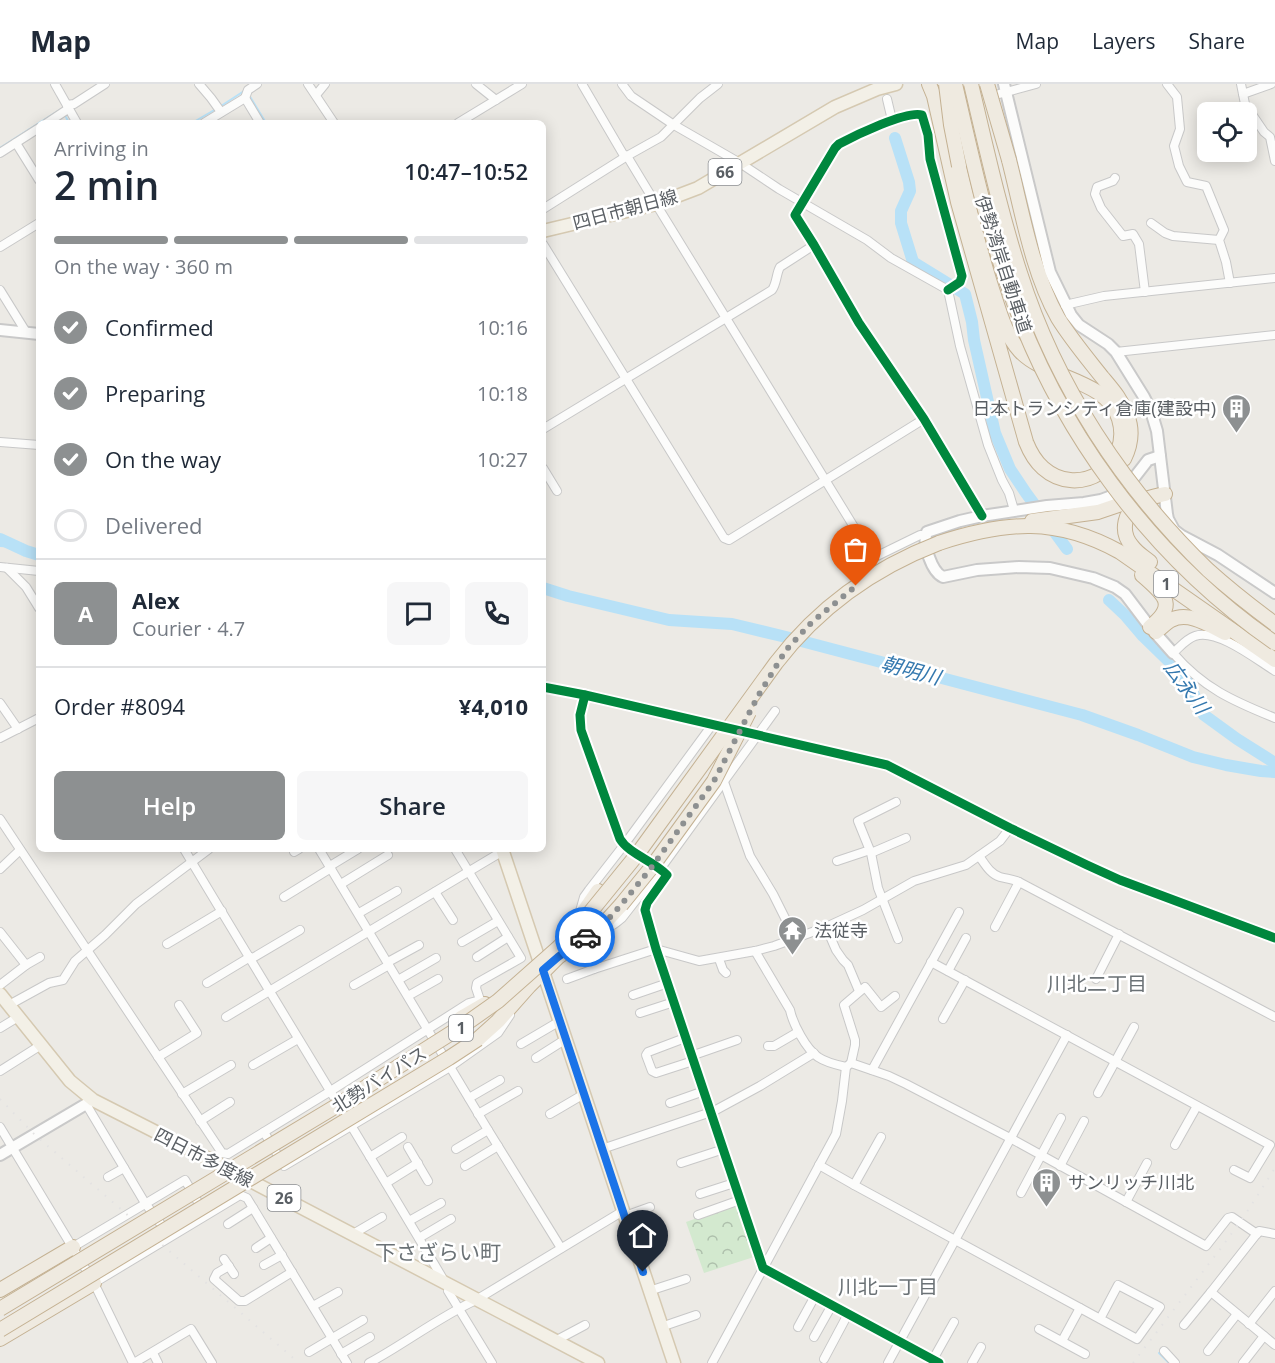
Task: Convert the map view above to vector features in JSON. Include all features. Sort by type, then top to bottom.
[{"type":"highway","points":[[927,84],[931,134],[1016,433],[1027,460],[1046,480],[1062,486],[1082,488],[1101,482],[1115,472],[1125,458],[1130,442],[1128,417],[1113,389],[1058,318],[1046,291],[1032,251],[987,84]]},
{"type":"highway","points":[[927,84],[934,96],[958,202],[1026,442],[1037,462],[1052,475],[1069,480],[1088,479],[1096,476],[1112,463],[1120,446],[1119,416],[1107,400],[1090,388],[1027,357],[1011,337],[1000,313],[978,244],[959,166],[946,84]]},
{"type":"highway","name":"伊勢湾岸自動車道","points":[[955,84],[981,193],[1018,316],[1034,353],[1070,421],[1109,480],[1145,527],[1207,589],[1275,643]]},
{"type":"highway","name":"伊勢湾岸自動車道","points":[[971,84],[1007,233],[1020,275],[1064,380],[1121,472],[1157,517],[1209,571],[1275,624]]},
{"type":"highway","points":[[1165,494],[1139,502],[1129,512],[1125,525],[1128,542],[1137,552],[1223,618],[1243,638]]},
{"type":"highway","name":"1","points":[[1063,526],[1137,499],[1165,494]]},
{"type":"highway","points":[[1040,523],[1063,526],[1116,555],[1162,595],[1166,603],[1165,611],[1153,629]]},
{"type":"highway","name":"1","points":[[1040,523],[1063,526],[1120,552],[1275,660]]},
{"type":"highway","name":"北勢バイパス","points":[[0,1309],[430,1048],[498,1001],[559,946],[613,886],[786,650],[812,622],[839,599],[873,574],[906,556],[939,543],[1005,527],[1040,523]]},
{"type":"highway","name":"1","points":[[1153,629],[1173,619],[1192,618],[1262,651]]},
{"type":"highway","name":"1","points":[[0,1330],[478,1039],[517,1000],[757,680],[783,649],[812,622]]},
{"type":"highway","name":"1","points":[[0,1299],[424,1043],[483,1001],[512,987],[601,927],[651,868],[714,781],[758,696],[786,650]]},
{"type":"highway","points":[[0,1290],[73,1247]]},
{"type":"highway","points":[[0,1339],[94,1282]]},
{"type":"main road","name":"四日市朝日線","points":[[546,230],[656,204],[698,188],[835,107],[875,86],[896,84]]},
{"type":"main road","points":[[504,852],[674,1363]]},
{"type":"main road","name":"四日市多度線","points":[[0,994],[89,1102],[205,1156],[353,1234],[446,1287],[598,1363]]},
{"type":"street","points":[[55,84],[75,120]]},
{"type":"street","points":[[51,120],[105,84]]},
{"type":"street","points":[[199,84],[219,109]]},
{"type":"street","points":[[207,120],[219,109],[246,94],[257,84]]},
{"type":"street","points":[[308,84],[332,120]]},
{"type":"street","points":[[316,95],[325,84]]},
{"type":"street","points":[[476,84],[494,99]]},
{"type":"street","points":[[468,120],[494,99],[522,84]]},
{"type":"street","points":[[582,84],[873,558],[932,530],[982,516],[1028,508],[1084,503],[1109,497],[1128,484],[1148,460],[1160,456]]},
{"type":"street","points":[[622,84],[631,96],[674,125],[867,240],[891,258],[951,288]]},
{"type":"street","points":[[546,207],[661,136],[717,84]]},
{"type":"street","points":[[947,107],[1005,88],[1036,84]]},
{"type":"street","points":[[1167,84],[1177,97],[1180,129],[1174,146],[1179,166],[1187,182],[1206,186],[1224,230],[1219,240],[1230,283]]},
{"type":"street","points":[[1241,84],[1245,104],[1264,132],[1273,136],[1275,161]]},
{"type":"street","points":[[1243,94],[1271,84]]},
{"type":"street","points":[[1005,88],[1050,272],[1071,315],[1079,325],[1116,352],[1144,397],[1156,431],[1168,519],[1174,530],[1182,536],[1237,567],[1275,593]]},
{"type":"street","points":[[246,94],[259,120]]},
{"type":"street","points":[[887,99],[892,120]]},
{"type":"street","points":[[951,288],[960,282],[962,276],[930,159],[931,134],[922,115],[919,113],[892,120],[839,144],[795,215],[859,323],[924,419],[982,516]]},
{"type":"street","points":[[0,153],[36,130]]},
{"type":"street","points":[[16,143],[36,175]]},
{"type":"street","points":[[1115,178],[1097,187],[1095,194],[1101,208],[1123,236],[1133,234],[1139,244],[1144,292]]},
{"type":"street","points":[[1151,223],[1173,236],[1219,240]]},
{"type":"street","points":[[0,247],[36,225]]},
{"type":"street","points":[[546,427],[772,290],[780,267],[814,245]]},
{"type":"street","points":[[546,249],[724,538],[729,540],[924,419]]},
{"type":"street","points":[[1065,305],[1104,296],[1275,278]]},
{"type":"street","points":[[951,288],[960,346],[988,445],[1014,510]]},
{"type":"street","points":[[0,290],[26,333]]},
{"type":"street","points":[[0,330],[36,334]]},
{"type":"street","points":[[1116,352],[1275,335]]},
{"type":"street","points":[[0,442],[36,445]]},
{"type":"street","points":[[546,473],[556,491]]},
{"type":"street","points":[[925,535],[929,556],[940,577],[1004,567],[1050,568],[1093,578],[1121,590],[1185,667],[1209,687],[1238,703],[1275,718]]},
{"type":"street","points":[[4,567],[36,572]]},
{"type":"street","points":[[4,567],[26,587],[36,603]]},
{"type":"street","points":[[1173,653],[1191,637],[1205,634],[1219,637],[1275,671]]},
{"type":"street","points":[[546,688],[887,765],[1010,828],[1120,880],[1275,938]]},
{"type":"street","points":[[585,695],[580,715],[581,730],[620,839],[624,845],[661,868],[667,875],[647,903],[645,910],[763,1268],[934,1362],[954,1322]]},
{"type":"street","points":[[0,702],[18,729]]},
{"type":"street","points":[[601,927],[614,925],[622,918],[775,711]]},
{"type":"street","points":[[0,738],[36,720]]},
{"type":"street","points":[[579,918],[584,897],[712,725]]},
{"type":"street","points":[[724,782],[750,856],[773,894],[795,938]]},
{"type":"street","points":[[896,802],[858,821],[871,851],[878,888],[898,939]]},
{"type":"street","points":[[0,819],[215,1144],[222,1153],[228,1154],[469,1003],[483,1001],[476,988],[477,983],[521,958],[457,852]]},
{"type":"street","points":[[571,976],[656,949],[699,962],[774,946],[826,927],[863,910],[914,881],[973,862],[1000,841],[1010,828]]},
{"type":"street","points":[[837,861],[906,838]]},
{"type":"street","points":[[0,869],[20,850]]},
{"type":"street","points":[[186,852],[492,1363]]},
{"type":"street","points":[[9,1005],[49,983],[63,980],[75,961],[136,904],[204,852]]},
{"type":"street","points":[[322,852],[450,1068],[561,1248]]},
{"type":"street","points":[[284,897],[354,852]]},
{"type":"street","points":[[226,1017],[500,852]]},
{"type":"street","points":[[341,884],[388,855]]},
{"type":"street","points":[[979,856],[992,873],[999,877],[1019,882],[1275,1017]]},
{"type":"street","points":[[995,927],[1019,882]]},
{"type":"street","points":[[359,913],[397,891]]},
{"type":"street","points":[[435,892],[453,920]]},
{"type":"street","points":[[167,944],[222,911]]},
{"type":"street","points":[[872,1070],[958,912]]},
{"type":"street","points":[[462,942],[498,921]]},
{"type":"street","points":[[826,927],[836,950],[848,965],[859,991]]},
{"type":"street","points":[[207,983],[300,930]]},
{"type":"street","points":[[0,932],[26,964]]},
{"type":"street","points":[[1096,979],[1119,934]]},
{"type":"street","points":[[477,957],[508,937]]},
{"type":"street","points":[[585,938],[594,969]]},
{"type":"street","points":[[948,971],[966,938]]},
{"type":"street","points":[[354,985],[419,945]]},
{"type":"street","points":[[755,951],[790,1010],[798,1032],[813,1053],[822,1059],[872,1070],[906,1084],[1010,1138],[1206,1246],[1228,1218],[1232,1217],[1257,1234]]},
{"type":"street","points":[[0,985],[26,964],[40,957]]},
{"type":"street","points":[[398,980],[436,958]]},
{"type":"street","points":[[718,959],[726,973]]},
{"type":"street","points":[[931,962],[1270,1145],[1250,1178],[1234,1170]]},
{"type":"street","points":[[408,996],[438,979]]},
{"type":"street","points":[[943,1019],[964,980]]},
{"type":"street","points":[[633,995],[668,983]]},
{"type":"street","points":[[712,1363],[836,1134],[848,1065],[855,1045],[844,1005],[865,987],[880,1007],[895,996]]},
{"type":"street","points":[[264,1132],[284,1166],[450,1068],[498,1033],[517,1000]]},
{"type":"street","points":[[640,1013],[674,1002]]},
{"type":"street","points":[[158,1057],[197,1033],[179,1005]]},
{"type":"street","points":[[0,1028],[18,1017]]},
{"type":"street","points":[[521,1044],[560,1021]]},
{"type":"street","points":[[1098,1093],[1134,1027]]},
{"type":"street","points":[[768,1046],[774,1046],[798,1032]]},
{"type":"street","points":[[888,1363],[1067,1035]]},
{"type":"street","points":[[686,1038],[648,1052],[646,1055],[652,1071],[656,1073],[737,1040]]},
{"type":"street","points":[[254,1065],[298,1039]]},
{"type":"street","points":[[536,1058],[566,1039]]},
{"type":"street","points":[[0,1071],[41,1046]]},
{"type":"street","points":[[602,1149],[711,1112],[745,1095],[813,1053]]},
{"type":"street","points":[[182,1094],[231,1065]]},
{"type":"street","points":[[469,1098],[500,1080]]},
{"type":"street","points":[[478,1114],[518,1091]]},
{"type":"street","points":[[670,1103],[704,1091]]},
{"type":"street","points":[[550,1114],[584,1094]]},
{"type":"street","points":[[0,1155],[89,1102],[124,1168],[145,1203],[170,1237]]},
{"type":"street","points":[[200,1121],[230,1102]]},
{"type":"street","points":[[1175,1144],[1197,1106]]},
{"type":"street","points":[[1021,1193],[1061,1118]]},
{"type":"street","points":[[1060,1166],[1084,1121]]},
{"type":"street","points":[[0,1126],[94,1282],[133,1363],[191,1329],[212,1363]]},
{"type":"street","points":[[456,1149],[488,1130]]},
{"type":"street","points":[[370,1156],[402,1137]]},
{"type":"street","points":[[854,1185],[881,1137]]},
{"type":"street","points":[[205,1156],[215,1144]]},
{"type":"street","points":[[465,1166],[498,1146]]},
{"type":"street","points":[[408,1147],[428,1181]]},
{"type":"street","points":[[681,1163],[724,1149]]},
{"type":"street","points":[[195,1197],[275,1150]]},
{"type":"street","points":[[1126,1202],[1147,1162]]},
{"type":"street","points":[[386,1183],[418,1163]]},
{"type":"street","points":[[819,1165],[954,1240],[1080,1308],[1100,1319],[1137,1339],[1160,1307],[1118,1285],[1100,1319]]},
{"type":"street","points":[[108,1178],[124,1168]]},
{"type":"street","points":[[73,1247],[185,1180],[206,1216]]},
{"type":"street","points":[[700,1194],[734,1183]]},
{"type":"street","points":[[94,1282],[240,1195],[247,1198],[347,1363]]},
{"type":"street","points":[[698,1215],[740,1200]]},
{"type":"street","points":[[409,1221],[441,1203]]},
{"type":"street","points":[[369,1363],[561,1248],[624,1214],[650,1207]]},
{"type":"street","points":[[228,1224],[253,1208]]},
{"type":"street","points":[[353,1234],[382,1217]]},
{"type":"street","points":[[419,1238],[452,1219]]},
{"type":"street","points":[[1184,1325],[1259,1231],[1275,1234]]},
{"type":"street","points":[[256,1248],[271,1238]]},
{"type":"street","points":[[264,1266],[282,1255]]},
{"type":"street","points":[[234,1274],[227,1263],[214,1279],[239,1301],[245,1301],[292,1272]]},
{"type":"street","points":[[650,1291],[686,1279]]},
{"type":"street","points":[[1249,1324],[1275,1291]]},
{"type":"street","points":[[313,1306],[338,1292]]},
{"type":"street","points":[[1210,1292],[1275,1345]]},
{"type":"street","points":[[798,1327],[815,1296]]},
{"type":"street","points":[[814,1337],[832,1305]]},
{"type":"street","points":[[1062,1341],[1080,1308]]},
{"type":"street","points":[[824,1359],[848,1314]]},
{"type":"street","points":[[1208,1352],[1237,1314]]},
{"type":"street","points":[[661,1327],[696,1315]]},
{"type":"street","points":[[309,1352],[363,1320]]},
{"type":"street","points":[[555,1341],[585,1325]]},
{"type":"street","points":[[1039,1329],[1085,1354]]},
{"type":"street","points":[[1244,1363],[1264,1336]]},
{"type":"street","points":[[341,1354],[370,1337]]},
{"type":"street","points":[[972,1363],[981,1347]]},
{"type":"street","points":[[1164,1350],[1175,1363]]},
{"type":"street","points":[[153,1353],[158,1363]]},
{"type":"green space","points":[[740,1203],[757,1256],[704,1273],[686,1222]]},
{"type":"waterway","points":[[221,106],[244,91]]},
{"type":"waterway","points":[[249,95],[264,120]]},
{"type":"waterway","points":[[44,120],[61,109]]},
{"type":"waterway","points":[[197,120],[216,109]]},
{"type":"waterway","points":[[0,148],[36,125]]},
{"type":"waterway","name":"広永川","points":[[895,138],[909,182],[910,191],[901,211],[901,223],[913,262],[965,294],[995,433],[1010,469],[1067,549]]},
{"type":"waterway","name":"朝明川","points":[[0,539],[36,554]]},
{"type":"waterway","name":"朝明川","points":[[0,546],[18,547]]},
{"type":"waterway","name":"朝明川","points":[[546,589],[669,620],[732,624],[786,637],[1082,715],[1193,757],[1226,765],[1275,772]]},
{"type":"waterway","name":"広永川","points":[[1109,600],[1185,677],[1204,715],[1275,763]]},
{"type":"waterway","points":[[1159,1353],[1169,1363]]},
{"type":"railway","points":[[0,1099],[35,1135],[299,1363]]},
{"type":"railway","points":[[1133,1363],[1224,1244],[1275,1168]]},
{"type":"cycle path","points":[[948,290],[960,282],[962,276],[930,159],[928,135],[922,115],[915,114],[893,120],[839,144],[795,215],[859,323],[924,419],[982,516]]},
{"type":"cycle path","points":[[546,688],[887,765],[1010,828],[1120,880],[1275,938]]},
{"type":"cycle path","points":[[585,695],[580,715],[581,730],[620,839],[629,849],[667,875],[647,903],[645,910],[763,1268],[939,1363]]},
{"type":"way so far","points":[[585,937],[601,927],[621,905],[651,868],[714,781],[758,696],[786,650],[812,622],[856,586]]},
{"type":"place","name":"日本トランシティ倉庫(建設中)","points":[[1237,434]]},
{"type":"place","name":"法従寺","points":[[793,956]]},
{"type":"place","name":"サンリッチ川北","points":[[1047,1208]]},
{"type":"district","name":"川北二丁目","points":[[1097,983]]},
{"type":"district","name":"下さざらい町","points":[[438,1252]]},
{"type":"district","name":"川北一丁目","points":[[888,1286]]},
{"type":"route","points":[[585,937],[543,970],[643,1272]]}]
